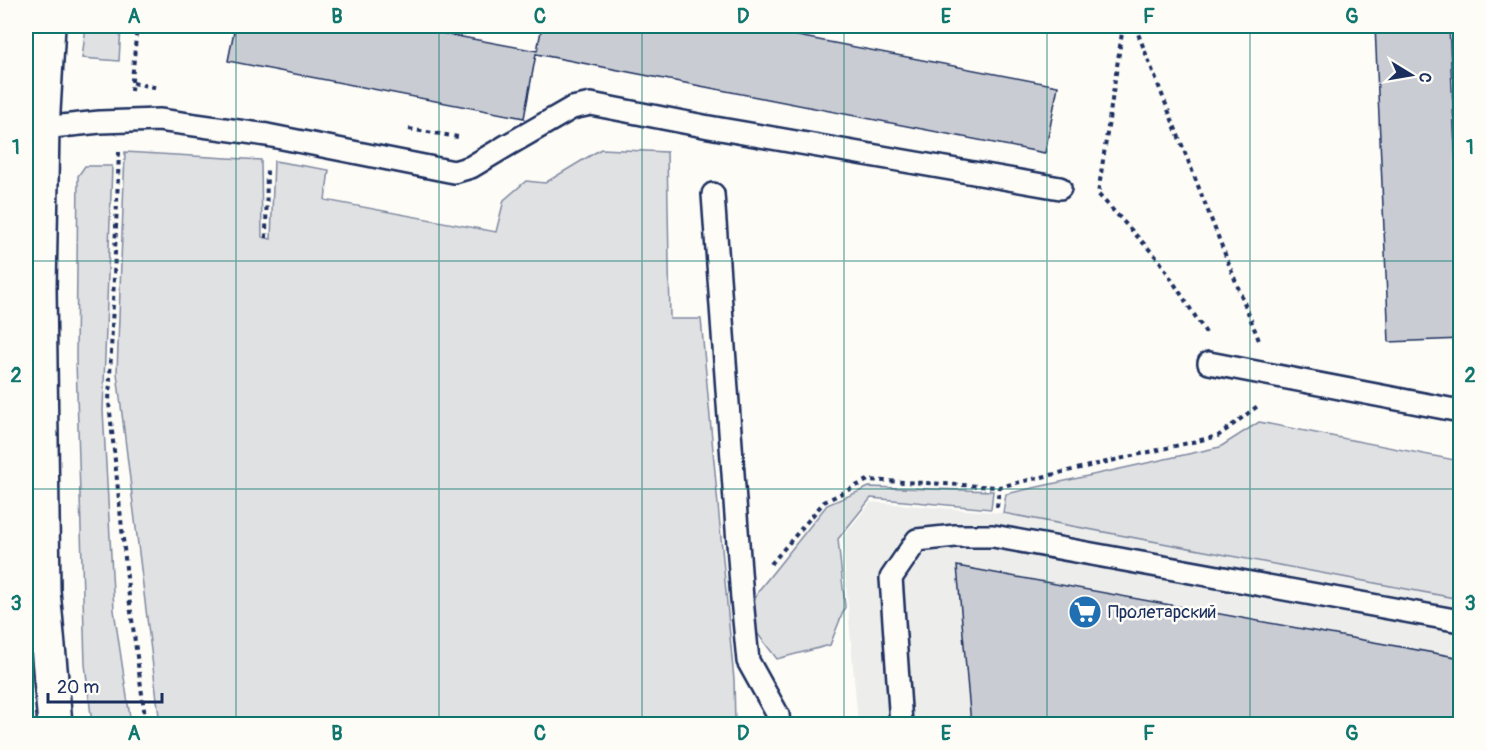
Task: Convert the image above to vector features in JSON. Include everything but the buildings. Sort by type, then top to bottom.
[{"type":"main road","points":[[48,26],[34,128],[33,222],[39,288],[43,591],[55,724]]},
{"type":"lane","points":[[34,128],[159,120],[267,135],[454,172],[471,167],[572,108],[591,104],[1060,188]]},
{"type":"lane","points":[[713,194],[748,662],[778,715],[779,724]]},
{"type":"lane","points":[[1218,364],[1461,411]]},
{"type":"lane","points":[[901,724],[891,578],[916,540],[956,536],[993,536],[1461,621]]},
{"type":"path","points":[[137,26],[133,83],[118,155],[109,402],[129,597],[146,724]]},
{"type":"path","points":[[1123,26],[1098,195],[1159,260],[1218,364]]},
{"type":"path","points":[[1135,26],[1260,344]]},
{"type":"path","points":[[1453,99],[1461,99]]},
{"type":"path","points":[[266,238],[267,135]]},
{"type":"path","points":[[742,599],[824,502],[868,480],[999,487],[1218,436],[1293,379]]},
{"type":"shaded area","points":[[86,26],[121,26],[119,61],[82,58]]},
{"type":"shaded area","points":[[601,149],[667,152],[670,319],[701,319],[734,680],[735,724],[160,724],[117,373],[125,152],[261,160],[262,237],[271,239],[274,161],[329,170],[325,200],[496,232],[504,200],[526,181],[545,183]]},
{"type":"shaded area","points":[[85,166],[112,166],[103,410],[114,610],[131,724],[92,724],[85,664],[76,359],[78,176]]},
{"type":"shaded area","points":[[1259,422],[1460,461],[1460,599],[1003,513],[1006,494],[1220,447]]},
{"type":"shaded area","points":[[869,487],[993,491],[991,509],[871,498],[838,539],[845,607],[830,645],[777,659],[757,633],[751,608],[759,590],[827,505]]},
{"type":"shaded area","points":[[871,502],[1003,513],[1460,599],[1460,724],[858,724],[842,538]]},
{"type":"place","name":"Пролетарский","points":[[1085,612]]}]
